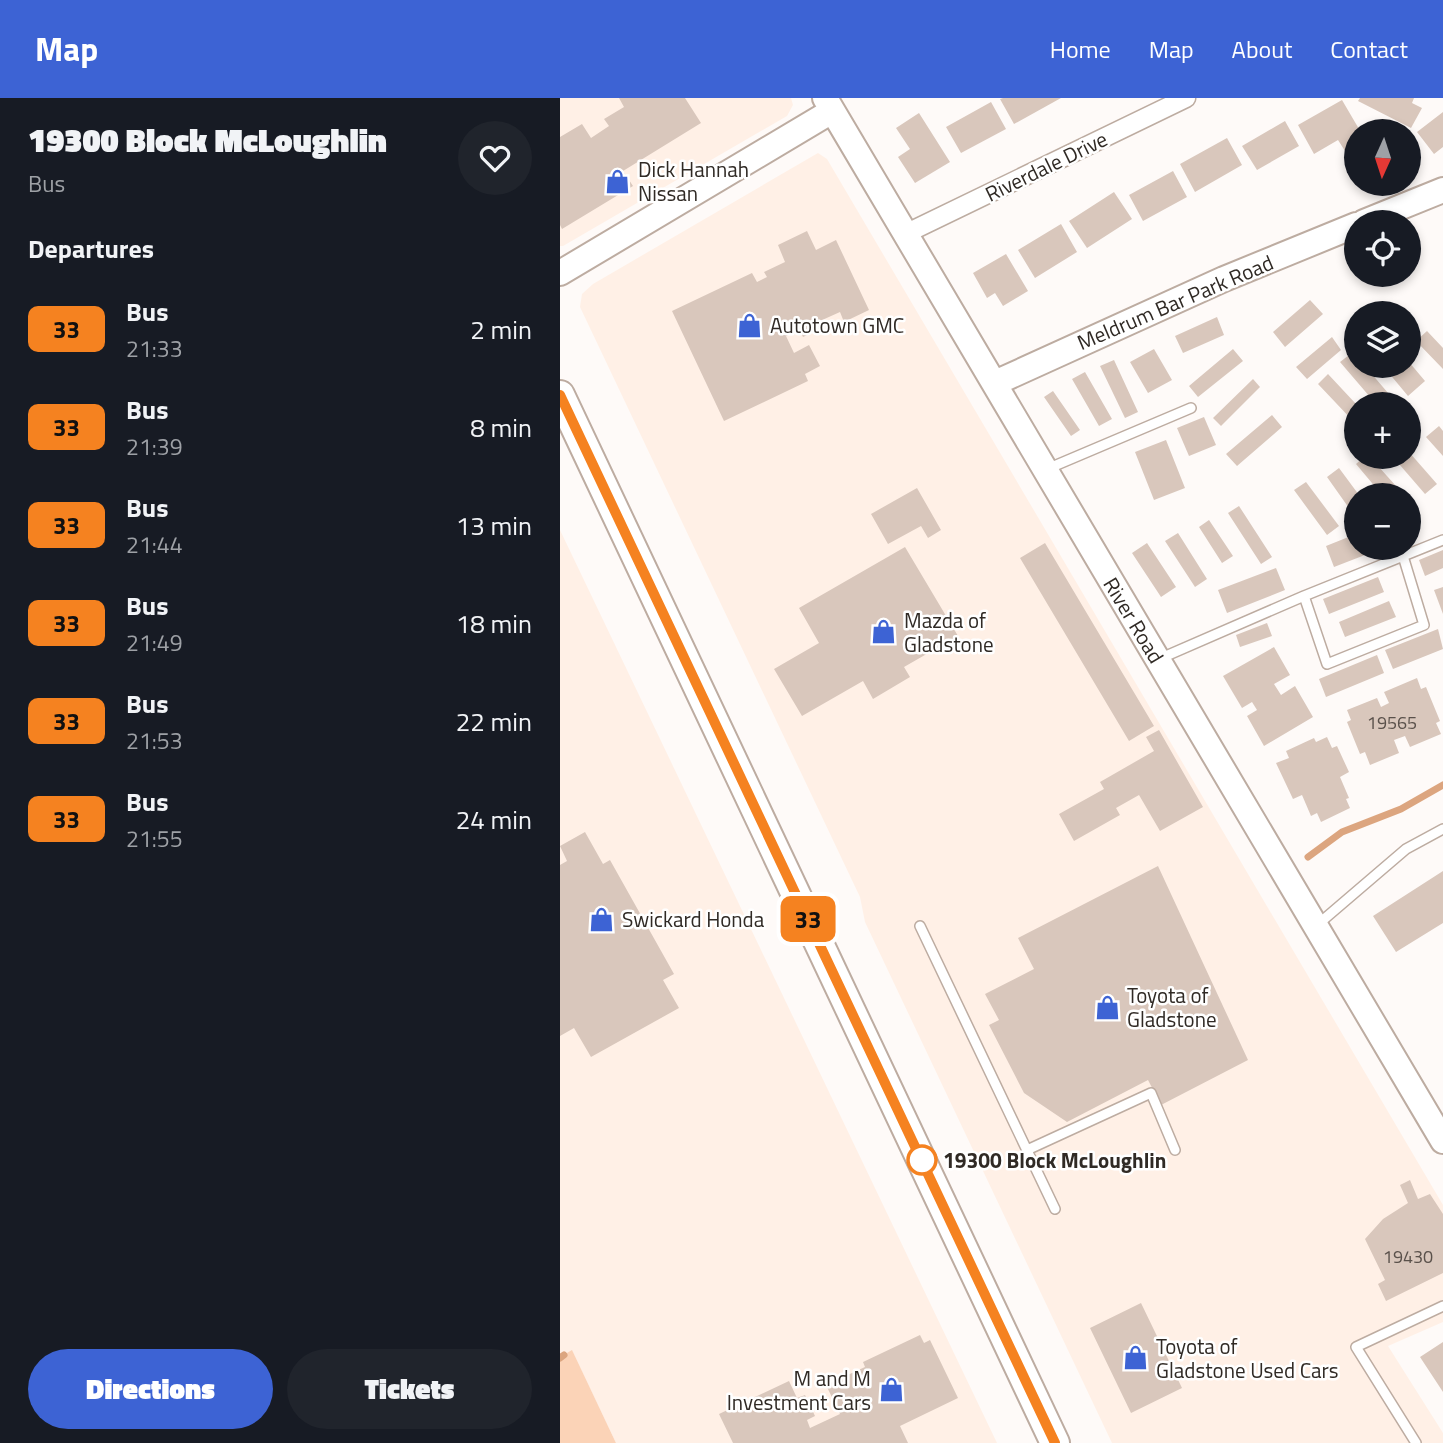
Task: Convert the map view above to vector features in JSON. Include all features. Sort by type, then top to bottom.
[{"type":"main road","points":[[560,396],[1055,1443]]},
{"type":"street","name":"Riverdale Drive","points":[[905,234],[1186,98]]},
{"type":"street","name":"River Road","points":[[829,105],[1443,1142]]},
{"type":"street","points":[[560,273],[829,105]]},
{"type":"street","points":[[1394,210],[1443,190]]},
{"type":"street","name":"Meldrum Bar Park Road","points":[[995,383],[1224,279],[1344,230]]},
{"type":"lane","points":[[1046,470],[1191,408]]},
{"type":"lane","points":[[1421,549],[1443,540]]},
{"type":"lane","points":[[1157,659],[1393,560]]},
{"type":"lane","points":[[1304,596],[1327,664],[1424,625],[1404,560]]},
{"type":"lane","points":[[1315,927],[1406,849],[1443,829]]},
{"type":"lane","points":[[920,926],[1055,1209]]},
{"type":"lane","points":[[1027,1150],[1151,1093],[1175,1150]]},
{"type":"lane","points":[[1416,1443],[1356,1347],[1443,1306]]},
{"type":"shaded area","name":"Dick Hannah Nissan","points":[[560,98],[791,98],[793,105],[787,116],[560,246]]},
{"type":"shaded area","points":[[818,153],[827,159],[1443,1205],[1443,1322],[1388,1346],[1443,1433],[1443,1443],[1112,1443],[865,922],[860,897],[580,307],[582,294],[593,284]]},
{"type":"shaded area","points":[[560,530],[997,1443],[616,1443],[572,1351],[560,1356]]},
{"type":"shaded area","points":[[572,1350],[616,1443],[560,1443],[560,1357]]},
{"type":"building","points":[[619,98],[685,98],[701,123],[623,171],[633,186],[562,229],[560,137],[582,124],[591,138],[609,126],[604,119],[624,107]]},
{"type":"building","points":[[1061,98],[1014,124],[1000,99]]},
{"type":"building","points":[[1360,98],[1414,98],[1412,103],[1422,108],[1416,119],[1393,119],[1358,101]]},
{"type":"building","points":[[1342,100],[1353,119],[1344,119],[1344,149],[1338,140],[1314,154],[1298,125]]},
{"type":"building","points":[[991,102],[1006,129],[961,153],[946,127]]},
{"type":"building","points":[[1443,112],[1443,147],[1434,154],[1421,137],[1421,129]]},
{"type":"building","points":[[919,113],[950,162],[915,183],[898,157],[910,149],[896,128]]},
{"type":"building","points":[[1285,121],[1299,146],[1257,170],[1242,146]]},
{"type":"building","points":[[1227,138],[1242,165],[1195,192],[1180,164]]},
{"type":"building","points":[[1173,171],[1187,197],[1143,221],[1129,195]]},
{"type":"building","points":[[1114,192],[1132,219],[1087,248],[1069,221]]},
{"type":"building","points":[[1061,224],[1077,252],[1035,278],[1018,250]]},
{"type":"building","name":"Autotown GMC","points":[[807,231],[816,250],[836,240],[869,310],[844,322],[840,312],[820,321],[823,328],[803,337],[800,330],[786,336],[794,353],[809,345],[820,366],[805,374],[808,381],[724,421],[672,311],[752,273],[757,282],[767,277],[764,272],[785,262],[778,245]]},
{"type":"building","points":[[1006,254],[1028,291],[1003,306],[995,293],[987,298],[973,273]]},
{"type":"building","points":[[1310,300],[1323,314],[1285,347],[1273,332]]},
{"type":"building","points":[[1217,317],[1224,335],[1183,353],[1175,336]]},
{"type":"building","points":[[1427,331],[1443,348],[1443,369],[1421,346],[1421,336]]},
{"type":"building","points":[[1332,337],[1341,350],[1307,379],[1296,367]]},
{"type":"building","points":[[1154,349],[1172,380],[1148,393],[1130,362]]},
{"type":"building","points":[[1233,349],[1243,361],[1198,397],[1189,386]]},
{"type":"building","points":[[1114,360],[1138,412],[1125,418],[1100,366]]},
{"type":"building","points":[[1085,372],[1112,419],[1099,426],[1072,379]]},
{"type":"building","points":[[1328,374],[1345,392],[1344,411],[1318,384]]},
{"type":"building","points":[[1421,376],[1425,381],[1413,392],[1405,392],[1393,378]]},
{"type":"building","points":[[1354,378],[1375,378],[1387,392],[1366,392]]},
{"type":"building","points":[[1253,379],[1260,387],[1221,426],[1213,418]]},
{"type":"building","points":[[1053,391],[1080,430],[1071,436],[1044,397]]},
{"type":"building","points":[[1272,415],[1282,427],[1237,466],[1226,454]]},
{"type":"building","points":[[1204,417],[1216,445],[1189,456],[1177,428]]},
{"type":"building","points":[[1439,426],[1443,431],[1443,456],[1426,437]]},
{"type":"building","points":[[1166,440],[1185,488],[1154,500],[1135,452]]},
{"type":"building","points":[[1421,466],[1437,484],[1425,494],[1421,489],[1421,483],[1415,483],[1403,469],[1421,469]]},
{"type":"building","points":[[1339,468],[1350,483],[1344,483],[1344,501],[1327,477]]},
{"type":"building","points":[[1360,469],[1381,469],[1393,483],[1372,483]]},
{"type":"building","points":[[1306,482],[1339,526],[1327,535],[1294,490]]},
{"type":"building","points":[[917,488],[941,530],[928,538],[921,526],[888,544],[871,514]]},
{"type":"building","points":[[1239,506],[1272,557],[1261,564],[1228,513]]},
{"type":"building","points":[[1209,520],[1233,556],[1222,563],[1199,527]]},
{"type":"building","points":[[1178,533],[1207,579],[1195,587],[1165,541]]},
{"type":"building","points":[[1344,539],[1344,560],[1352,560],[1334,567],[1326,546]]},
{"type":"building","points":[[1045,543],[1154,726],[1129,741],[1020,558]]},
{"type":"building","points":[[1147,543],[1176,587],[1161,597],[1132,553]]},
{"type":"building","name":"Mazda of Gladstone","points":[[905,547],[958,636],[904,667],[910,677],[873,699],[863,681],[802,716],[774,669],[819,643],[799,608]]},
{"type":"building","points":[[1443,550],[1443,568],[1425,576],[1419,560]]},
{"type":"building","points":[[1276,568],[1285,590],[1227,613],[1218,590]]},
{"type":"building","points":[[1378,577],[1384,592],[1329,614],[1323,599]]},
{"type":"building","points":[[1443,587],[1443,614],[1434,590]]},
{"type":"building","points":[[1389,601],[1396,617],[1345,637],[1339,622]]},
{"type":"building","points":[[1267,623],[1272,636],[1240,647],[1236,635]]},
{"type":"building","points":[[1438,629],[1443,649],[1393,669],[1385,650]]},
{"type":"building","points":[[1274,647],[1290,675],[1274,684],[1281,695],[1295,686],[1313,717],[1264,746],[1247,716],[1257,710],[1252,702],[1242,708],[1223,676]]},
{"type":"building","points":[[1377,655],[1384,673],[1326,697],[1319,679]]},
{"type":"building","points":[[1417,678],[1421,689],[1426,687],[1440,721],[1436,723],[1441,734],[1410,747],[1405,736],[1394,740],[1399,753],[1370,765],[1365,752],[1360,754],[1347,722],[1351,720],[1347,710],[1377,698],[1381,707],[1389,703],[1384,692]]},
{"type":"building","points":[[1159,730],[1203,807],[1160,831],[1139,795],[1116,808],[1120,815],[1074,841],[1059,814],[1104,789],[1100,782],[1154,751],[1146,737]]},
{"type":"building","points":[[1327,737],[1332,748],[1337,746],[1349,772],[1340,777],[1349,798],[1346,799],[1350,808],[1321,822],[1317,813],[1311,816],[1302,795],[1293,799],[1276,763],[1289,758],[1286,751],[1314,738],[1316,742]]},
{"type":"building","name":"Swickard Honda","points":[[585,832],[603,864],[610,860],[674,974],[663,980],[679,1008],[591,1057],[574,1028],[560,1036],[560,865],[567,861],[560,846]]},
{"type":"building","name":"Toyota of Gladstone","points":[[1158,866],[1248,1060],[1161,1105],[1148,1080],[1067,1122],[1024,1093],[989,1025],[999,1020],[985,994],[1034,969],[1018,938]]},
{"type":"building","points":[[1443,871],[1443,923],[1396,952],[1373,916]]},
{"type":"building","points":[[1410,1180],[1418,1199],[1430,1194],[1443,1214],[1443,1273],[1386,1301],[1378,1284],[1385,1280],[1365,1239],[1383,1219],[1408,1203],[1400,1185]]},
{"type":"building","name":"Toyota of Gladstone Used Cars","points":[[1141,1303],[1182,1388],[1131,1413],[1090,1328]]},
{"type":"building","name":"M and M Investment Cars","points":[[920,1335],[924,1343],[930,1340],[958,1398],[900,1426],[908,1443],[733,1443],[719,1414],[789,1381],[797,1398],[805,1395],[815,1416],[807,1420],[810,1428],[840,1414],[826,1385],[865,1367],[863,1362]]},
{"type":"building","points":[[1443,1342],[1443,1392],[1420,1357]]},
{"type":"waterway","points":[[1308,857],[1342,832],[1401,809],[1443,785]]},
{"type":"waterway","points":[[560,1358],[564,1355]]},
{"type":"bus line","name":"33","points":[[560,395],[1055,1443]]},
{"type":"place","name":"Dick Hannah Nissan","points":[[618,181]]},
{"type":"place","name":"Autotown GMC","points":[[750,325]]},
{"type":"place","name":"Mazda of Gladstone","points":[[884,632]]},
{"type":"place","name":"Swickard Honda","points":[[602,919]]},
{"type":"place","name":"Toyota of Gladstone","points":[[1107,1007]]},
{"type":"place","name":"19300 Block McLoughlin","points":[[922,1160]]},
{"type":"place","name":"Toyota of Gladstone Used Cars","points":[[1136,1358]]},
{"type":"place","name":"M and M Investment Cars","points":[[891,1390]]}]
